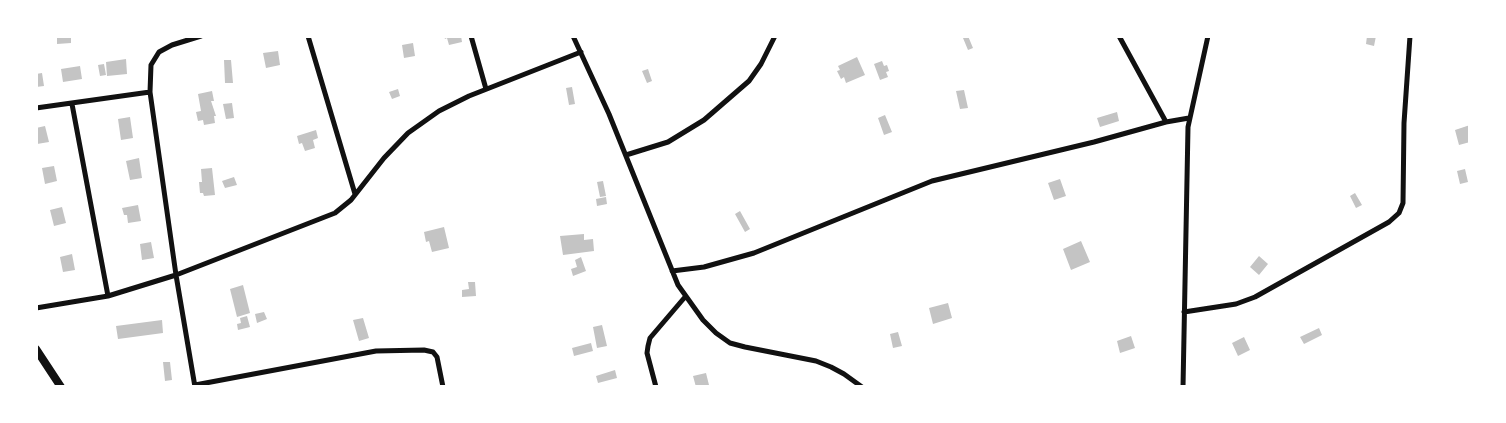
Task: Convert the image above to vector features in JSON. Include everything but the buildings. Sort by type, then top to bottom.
[{"type":"main road","points":[[36,348],[62,387]]},
{"type":"street","points":[[201,36],[172,45],[159,52],[151,65],[150,92],[176,275],[195,386],[376,351],[424,350],[433,352],[437,357],[443,387]]},
{"type":"street","points":[[308,36],[355,194]]},
{"type":"street","points":[[471,36],[486,89]]},
{"type":"street","points":[[573,36],[626,156],[672,271],[685,297],[703,320],[730,343],[816,361],[844,374],[862,387]]},
{"type":"street","points":[[626,156],[668,142],[704,120],[749,81],[761,64],[775,36]]},
{"type":"street","points":[[1119,36],[1166,122]]},
{"type":"street","points":[[1182,387],[1189,118],[1208,36]]},
{"type":"street","points":[[1184,312],[1236,304],[1255,298],[1389,222],[1399,213],[1403,203],[1404,123],[1410,36]]},
{"type":"street","points":[[36,308],[108,296],[176,275],[335,213],[355,194],[384,158],[408,133],[439,111],[469,96],[580,52]]},
{"type":"street","points":[[36,108],[150,92]]},
{"type":"street","points":[[72,104],[108,296]]},
{"type":"street","points":[[672,271],[704,267],[754,253],[932,181],[1094,142],[1166,122],[1189,118]]},
{"type":"street","points":[[656,387],[647,353],[650,338],[685,297]]}]
